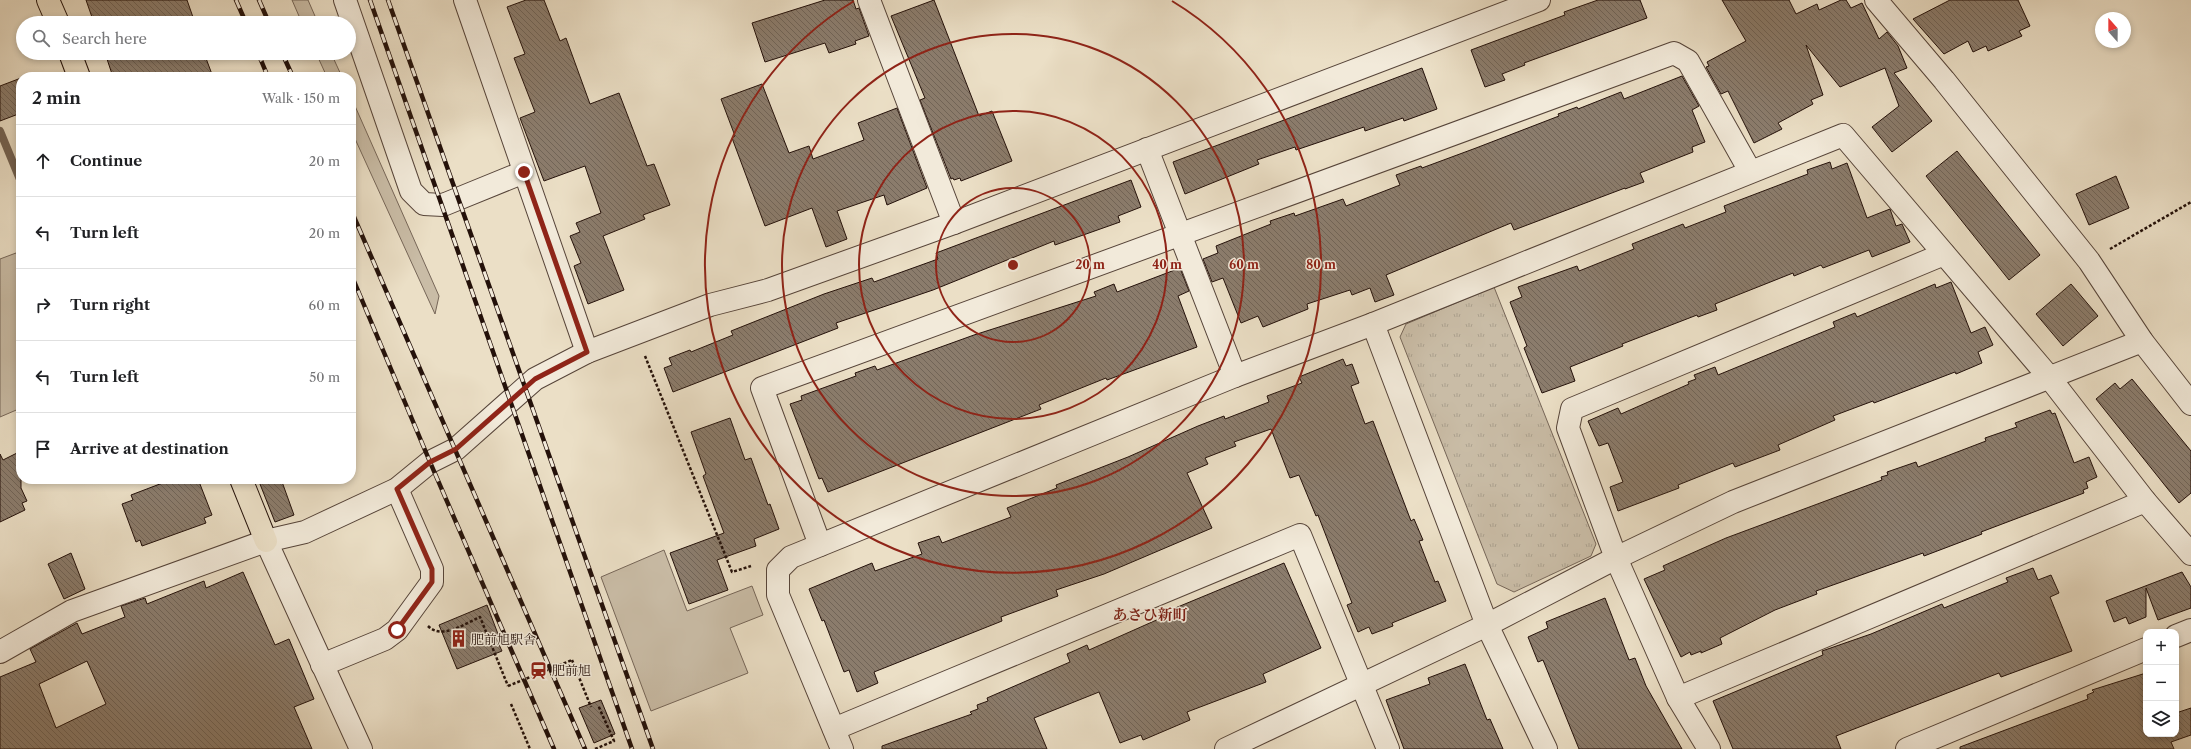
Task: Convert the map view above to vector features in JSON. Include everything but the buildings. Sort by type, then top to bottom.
[{"type":"main road","points":[[48,0],[55,16]]},
{"type":"main road","points":[[73,60],[77,72]]},
{"type":"main road","points":[[243,484],[266,541]]},
{"type":"street","points":[[345,0],[351,16]]},
{"type":"street","points":[[465,0],[587,352]]},
{"type":"street","points":[[869,0],[954,223]]},
{"type":"street","points":[[0,652],[72,611],[266,541],[305,532],[397,489],[430,462],[456,449],[535,379],[587,352],[710,305],[768,290],[954,223],[1540,0]]},
{"type":"street","points":[[1876,0],[1944,80],[2089,261],[2142,341],[2191,404]]},
{"type":"street","points":[[356,32],[411,191],[424,204],[443,205],[524,172]]},
{"type":"street","points":[[820,545],[762,388],[1674,53],[1688,61],[1750,171]]},
{"type":"street","points":[[842,749],[778,595],[778,570],[791,557],[1235,376],[1373,324],[1843,134],[2049,377],[2145,501],[2191,554]]},
{"type":"street","points":[[1147,149],[1235,376]]},
{"type":"street","points":[[1709,749],[1678,698],[1616,558],[1568,428],[1572,409],[1944,254]]},
{"type":"street","points":[[1373,324],[1487,625],[1546,749]]},
{"type":"street","points":[[1226,749],[1487,625],[1616,558],[1733,502],[2142,341]]},
{"type":"street","points":[[322,665],[385,639],[397,630],[432,582],[432,569],[397,489]]},
{"type":"street","points":[[1678,698],[2145,501]]},
{"type":"street","points":[[834,729],[1300,535],[1360,686],[1388,749]]},
{"type":"street","points":[[266,541],[361,749]]},
{"type":"street","points":[[2179,635],[2191,630]]},
{"type":"street","points":[[1907,749],[2143,650]]},
{"type":"path","points":[[2089,261],[2191,202]]},
{"type":"path","points":[[636,333],[732,572],[750,566]]},
{"type":"path","points":[[424,621],[434,632],[442,633],[480,617],[508,686],[572,660],[591,707]]},
{"type":"path","points":[[511,704],[530,749]]},
{"type":"path","points":[[594,749],[614,741],[598,704]]},
{"type":"green space","points":[[292,0],[308,0],[315,16],[299,16]]},
{"type":"green space","points":[[319,60],[334,60],[340,72],[325,72]]},
{"type":"green space","points":[[356,108],[439,296],[435,314],[356,141]]},
{"type":"green space","points":[[16,253],[16,410],[0,417],[0,259]]},
{"type":"green space","points":[[1494,287],[1596,544],[1591,556],[1514,592],[1497,584],[1400,337],[1406,324]]},
{"type":"green space","points":[[664,550],[687,611],[752,586],[763,615],[730,628],[748,673],[651,711],[601,577]]},
{"type":"waterway","points":[[0,131],[16,170]]},
{"type":"railway","points":[[236,0],[243,16]]},
{"type":"railway","points":[[259,0],[266,16]]},
{"type":"railway","points":[[370,0],[632,749]]},
{"type":"railway","points":[[388,0],[653,749]]},
{"type":"railway","points":[[261,60],[266,72]]},
{"type":"railway","points":[[285,60],[291,72]]},
{"type":"railway","points":[[356,222],[585,749]]},
{"type":"railway","points":[[356,286],[554,749]]},
{"type":"place","name":"肥前旭駅舎","points":[[458,639]]},
{"type":"place","name":"肥前旭","points":[[539,670]]},
{"type":"district","name":"あさひ新町","points":[[1150,614]]},
{"type":"route","points":[[397,630],[432,582],[432,569],[397,489],[430,462],[456,449],[535,379],[587,352],[524,172]]}]
